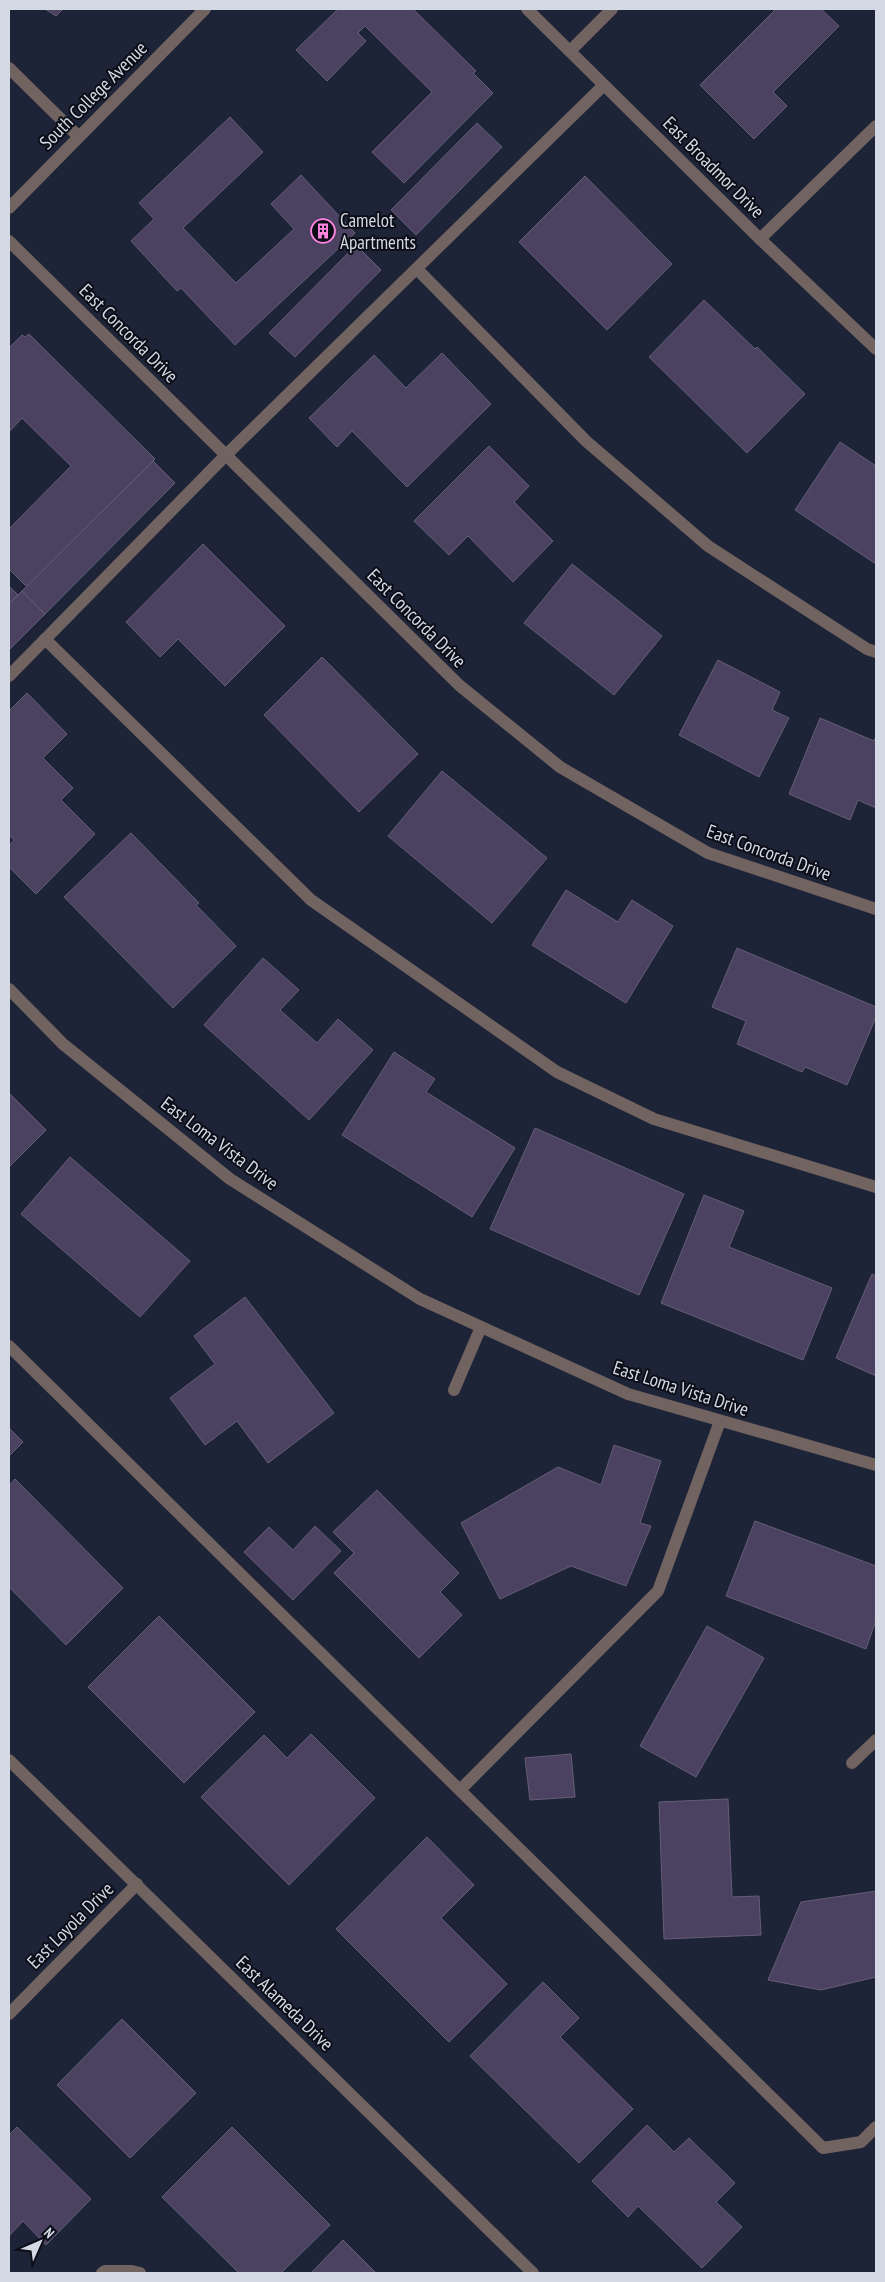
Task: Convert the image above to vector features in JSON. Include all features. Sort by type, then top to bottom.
[{"type":"street","name":"South College Avenue","points":[[9,208],[205,9]]},
{"type":"street","name":"East Broadmor Drive","points":[[527,9],[760,239],[876,349]]},
{"type":"street","points":[[570,51],[612,9]]},
{"type":"street","points":[[9,68],[78,136]]},
{"type":"street","points":[[9,676],[226,455],[604,86]]},
{"type":"street","points":[[760,239],[876,126]]},
{"type":"street","name":"East Concorda Drive","points":[[9,241],[459,686],[560,767],[708,853],[876,910]]},
{"type":"street","points":[[417,269],[586,441],[708,546],[867,649],[876,652]]},
{"type":"street","points":[[44,639],[311,900],[557,1072],[654,1119],[876,1187]]},
{"type":"street","name":"East Loma Vista Drive","points":[[9,989],[63,1044],[230,1180],[420,1299],[628,1394],[876,1466]]},
{"type":"street","points":[[454,1390],[481,1327]]},
{"type":"street","points":[[9,1346],[823,2148],[861,2142],[876,2126]]},
{"type":"street","points":[[460,1790],[658,1591],[720,1421]]},
{"type":"street","points":[[852,1763],[876,1740]]},
{"type":"street","name":"East Alameda Drive","points":[[9,1760],[533,2273]]},
{"type":"street","name":"East Loyola Drive","points":[[9,2014],[137,1884]]},
{"type":"street","points":[[102,2273],[105,2270],[132,2270],[140,2273]]},
{"type":"building","points":[[45,9],[63,9],[56,16]]},
{"type":"building","points":[[338,9],[413,9],[476,71],[473,73],[493,93],[404,183],[372,152],[432,92],[365,26],[358,33],[366,41],[327,81],[296,50]]},
{"type":"building","points":[[776,9],[821,9],[839,26],[773,92],[787,106],[754,139],[700,85]]},
{"type":"building","name":"Camelot Apartments","points":[[230,117],[263,152],[183,228],[236,283],[294,229],[271,204],[301,175],[355,233],[235,345],[181,288],[177,291],[131,241],[154,219],[139,203]]},
{"type":"building","points":[[477,123],[502,147],[416,235],[391,210]]},
{"type":"building","points":[[585,176],[672,264],[607,330],[519,242]]},
{"type":"building","points":[[356,245],[381,270],[295,357],[269,333]]},
{"type":"building","points":[[704,300],[755,349],[757,347],[805,394],[747,453],[649,357]]},
{"type":"building","points":[[29,334],[155,459],[27,587],[9,569],[9,529],[71,466],[22,418],[9,432],[9,348],[22,335],[25,337]]},
{"type":"building","points":[[442,353],[491,404],[407,487],[352,431],[337,447],[309,418],[374,355],[406,388]]},
{"type":"building","points":[[840,442],[876,466],[876,564],[795,510]]},
{"type":"building","points":[[489,446],[529,486],[514,502],[553,541],[513,582],[468,536],[449,555],[414,521]]},
{"type":"building","points":[[153,461],[175,483],[45,614],[22,591]]},
{"type":"building","points":[[203,544],[285,626],[225,686],[178,639],[160,657],[126,622]]},
{"type":"building","points":[[572,564],[662,636],[614,695],[524,623]]},
{"type":"building","points":[[9,586],[18,595],[9,604]]},
{"type":"building","points":[[22,591],[45,614],[9,650],[9,604]]},
{"type":"building","points":[[322,657],[418,754],[359,812],[264,715]]},
{"type":"building","points":[[718,660],[780,692],[772,710],[789,718],[759,777],[679,735]]},
{"type":"building","points":[[27,693],[67,734],[43,758],[73,788],[61,800],[95,834],[36,894],[9,867],[9,846],[14,840],[9,835],[9,711]]},
{"type":"building","points":[[820,718],[874,741],[876,736],[876,808],[858,800],[850,820],[789,794]]},
{"type":"building","points":[[442,771],[547,858],[492,923],[388,836]]},
{"type":"building","points":[[131,833],[199,903],[196,905],[236,946],[173,1008],[64,897]]},
{"type":"building","points":[[566,890],[618,922],[632,900],[673,926],[626,1003],[532,945]]},
{"type":"building","points":[[737,948],[876,1007],[876,1017],[847,1085],[805,1067],[802,1072],[737,1044],[746,1021],[712,1007]]},
{"type":"building","points":[[263,958],[299,990],[280,1010],[317,1043],[338,1019],[373,1050],[309,1120],[204,1025]]},
{"type":"building","points":[[394,1052],[435,1079],[426,1092],[515,1148],[472,1217],[342,1135]]},
{"type":"building","points":[[9,1093],[46,1130],[9,1167]]},
{"type":"building","points":[[535,1128],[684,1194],[639,1295],[490,1229]]},
{"type":"building","points":[[70,1157],[190,1261],[140,1317],[21,1214]]},
{"type":"building","points":[[704,1195],[744,1211],[729,1247],[832,1288],[803,1360],[661,1303]]},
{"type":"building","points":[[872,1274],[876,1276],[876,1376],[836,1358]]},
{"type":"building","points":[[245,1297],[334,1413],[268,1463],[237,1421],[205,1445],[170,1398],[215,1364],[194,1336]]},
{"type":"building","points":[[9,1428],[23,1442],[9,1456]]},
{"type":"building","points":[[614,1445],[661,1461],[640,1523],[651,1526],[626,1586],[571,1566],[500,1599],[461,1523],[558,1467],[601,1485]]},
{"type":"building","points":[[15,1479],[123,1588],[66,1645],[9,1587],[9,1486]]},
{"type":"building","points":[[377,1490],[459,1573],[440,1592],[462,1615],[419,1658],[334,1573],[354,1553],[333,1532]]},
{"type":"building","points":[[755,1521],[876,1566],[876,1620],[866,1649],[726,1596]]},
{"type":"building","points":[[315,1526],[341,1551],[293,1600],[244,1552],[269,1527],[293,1550]]},
{"type":"building","points":[[159,1616],[255,1712],[184,1783],[88,1687]]},
{"type":"building","points":[[707,1626],[764,1658],[696,1777],[640,1746]]},
{"type":"building","points":[[311,1734],[375,1798],[289,1885],[201,1797],[264,1735],[287,1758]]},
{"type":"building","points":[[571,1754],[575,1797],[530,1800],[525,1758]]},
{"type":"building","points":[[728,1799],[732,1897],[759,1896],[761,1935],[664,1939],[659,1802]]},
{"type":"building","points":[[427,1837],[474,1885],[441,1918],[507,1984],[449,2042],[336,1929]]},
{"type":"building","points":[[876,1891],[876,1977],[821,1990],[768,1980],[801,1902]]},
{"type":"building","points":[[543,1982],[579,2018],[560,2037],[633,2109],[579,2163],[470,2056]]},
{"type":"building","points":[[122,2019],[196,2093],[130,2158],[57,2085]]},
{"type":"building","points":[[647,2125],[674,2152],[689,2138],[735,2183],[716,2202],[742,2227],[702,2268],[638,2206],[628,2217],[592,2181]]},
{"type":"building","points":[[17,2127],[91,2199],[46,2245],[23,2221],[9,2236],[9,2135]]},
{"type":"building","points":[[232,2127],[330,2225],[281,2273],[239,2273],[162,2197]]},
{"type":"building","points":[[343,2240],[376,2273],[311,2273]]},
{"type":"place","name":"Camelot Apartments","points":[[323,231]]}]
